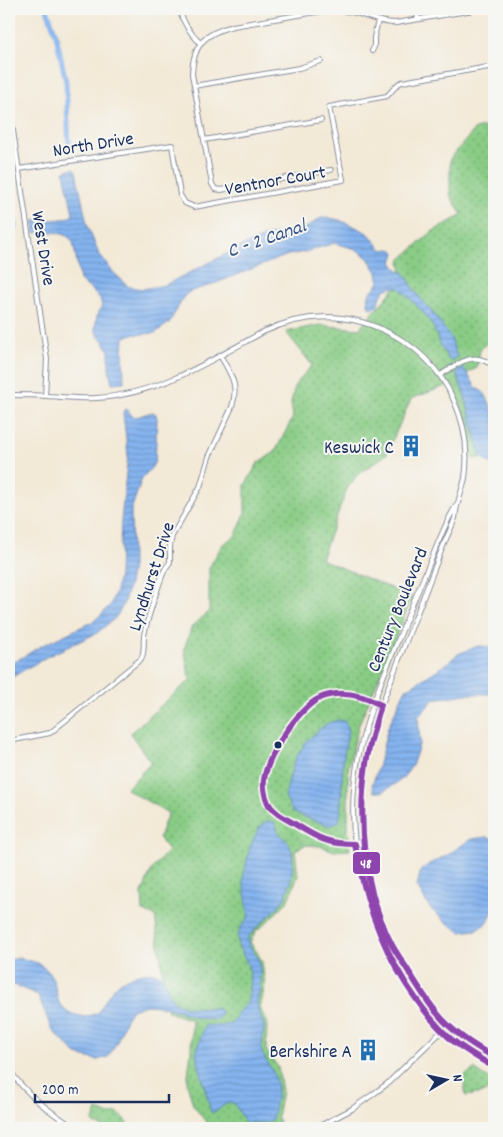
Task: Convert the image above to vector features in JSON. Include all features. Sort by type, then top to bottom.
[{"type":"street","points":[[179,9],[187,29],[200,43]]},
{"type":"street","points":[[331,170],[219,190],[215,189],[212,184],[194,86],[192,66],[200,43],[218,30],[233,26],[334,9],[356,11],[378,21],[396,23],[479,9]]},
{"type":"street","points":[[416,9],[418,19]]},
{"type":"street","points":[[372,51],[378,21]]},
{"type":"street","points":[[194,86],[299,68],[321,61]]},
{"type":"street","name":"Ventnor Court","points":[[172,145],[180,195],[185,203],[190,206],[197,207],[343,180],[329,107],[387,96],[402,82],[494,66]]},
{"type":"street","name":"West Drive","points":[[9,104],[47,359],[45,396]]},
{"type":"street","points":[[204,140],[321,120]]},
{"type":"street","name":"North Drive","points":[[19,169],[172,145]]},
{"type":"street","name":"Century Boulevard","points":[[9,395],[88,399],[142,391],[184,374],[276,326],[311,318],[333,317],[376,326],[403,341],[424,358],[440,375],[450,391],[462,423],[466,455],[465,476],[454,519],[374,726],[363,782],[363,838],[368,874],[373,892],[386,930],[402,961],[425,998],[448,1025],[464,1039],[494,1058]]},
{"type":"street","name":"Lyndhurst Drive","points":[[9,741],[50,733],[141,659],[145,628],[162,576],[170,562],[172,536],[200,486],[209,457],[232,407],[235,391],[234,383],[220,355]]},
{"type":"street","points":[[440,375],[472,359],[479,359],[494,365]]},
{"type":"street","name":"Century Boulevard","points":[[458,502],[449,516],[366,724],[355,782],[355,844],[359,874],[365,895],[378,933],[399,974],[418,1002],[443,1031],[474,1056],[494,1067]]},
{"type":"street","points":[[316,1128],[352,1109],[387,1084],[448,1025]]},
{"type":"street","points":[[9,1069],[37,1100],[54,1115],[74,1128]]},
{"type":"green space","points":[[494,125],[494,335],[480,350],[477,368],[458,378],[482,458],[472,459],[466,422],[451,384],[411,399],[386,455],[357,475],[347,489],[321,559],[412,597],[359,724],[348,769],[350,850],[334,851],[320,846],[305,845],[295,850],[298,876],[287,902],[256,931],[250,942],[262,962],[265,984],[260,1009],[267,1022],[266,1050],[278,1067],[282,1091],[277,1117],[281,1128],[208,1128],[209,1126],[193,1105],[187,1083],[192,1020],[168,1012],[155,916],[143,911],[142,893],[152,869],[168,851],[159,837],[168,813],[126,789],[151,763],[130,733],[190,680],[184,649],[192,626],[209,612],[209,568],[222,545],[236,535],[245,513],[245,485],[258,463],[275,452],[293,417],[291,403],[295,385],[312,365],[286,332],[319,325],[359,329],[403,276],[400,260],[433,231],[462,215],[450,195],[450,159],[475,129]]},
{"type":"green space","points":[[474,1069],[489,1079],[494,1078],[494,1090],[466,1096],[463,1077]]},
{"type":"green space","points":[[97,1110],[110,1115],[118,1113],[128,1123],[126,1128],[106,1128],[92,1123]]},
{"type":"water","name":"C - 2 Canal","points":[[74,168],[87,224],[98,252],[112,271],[129,287],[143,289],[165,285],[266,236],[306,228],[319,219],[330,218],[339,220],[369,234],[381,249],[393,250],[395,253],[392,262],[396,268],[405,274],[416,293],[451,338],[457,357],[450,361],[441,347],[433,326],[423,312],[400,288],[392,287],[384,290],[376,307],[370,308],[368,306],[369,294],[379,283],[377,272],[368,258],[359,251],[334,243],[288,255],[191,291],[185,295],[169,323],[155,333],[129,335],[124,338],[124,382],[112,383],[109,370],[109,351],[95,329],[97,316],[102,306],[100,298],[80,280],[73,242],[70,238],[61,234],[50,232],[35,233],[34,221],[69,218],[72,216],[73,213],[64,172]]},
{"type":"water","points":[[464,368],[475,386],[485,394],[491,406],[494,417],[494,466],[481,456],[464,393],[456,372]]},
{"type":"water","points":[[127,409],[135,417],[153,412],[156,414],[157,419],[155,461],[142,478],[131,510],[132,566],[124,602],[115,618],[97,633],[46,657],[9,679],[9,665],[43,645],[94,621],[111,604],[119,575],[121,521],[128,455],[123,413]]},
{"type":"water","points":[[478,646],[494,647],[494,699],[489,694],[466,694],[434,699],[418,717],[420,742],[412,766],[401,780],[382,792],[374,792],[372,785],[388,727],[405,690],[445,665],[458,654]]},
{"type":"water","points":[[339,720],[344,721],[348,731],[343,761],[340,818],[338,823],[327,825],[293,812],[285,797],[296,758],[306,742],[328,723]]},
{"type":"water","points":[[267,821],[274,822],[279,833],[288,842],[293,864],[287,893],[276,909],[248,937],[248,943],[259,961],[260,988],[257,1002],[264,1026],[261,1050],[273,1072],[277,1092],[272,1120],[263,1123],[245,1122],[234,1103],[229,1102],[211,1112],[196,1053],[205,1025],[222,1026],[234,1021],[248,999],[249,969],[238,942],[241,927],[249,917],[243,879],[250,847],[259,828]]},
{"type":"water","points":[[487,837],[494,839],[494,909],[487,923],[476,930],[461,932],[429,907],[417,886],[421,870],[471,839]]},
{"type":"water","points":[[20,958],[38,963],[48,971],[54,982],[59,1003],[68,1013],[85,1017],[98,1013],[111,991],[121,981],[135,975],[151,972],[160,975],[175,1002],[185,1006],[220,1010],[221,1015],[217,1019],[198,1018],[180,1011],[146,1005],[132,1010],[108,1057],[97,1060],[77,1055],[52,1030],[38,995],[9,983],[9,960]]},
{"type":"waterway","points":[[47,9],[56,35],[66,82],[69,148]]},
{"type":"waterway","points":[[9,225],[16,226]]},
{"type":"transit line","name":"48","points":[[494,1057],[456,1032],[433,1008],[393,947],[374,901],[365,856],[362,809],[367,757],[381,705],[354,695],[332,694],[325,696],[316,701],[296,719],[271,757],[264,780],[264,792],[268,803],[281,816],[305,831],[331,842],[355,844],[373,916],[387,950],[406,984],[427,1014],[445,1034],[494,1067]]},
{"type":"place","name":"Keswick C","points":[[411,446]]},
{"type":"place","name":"Berkshire A","points":[[368,1050]]}]
